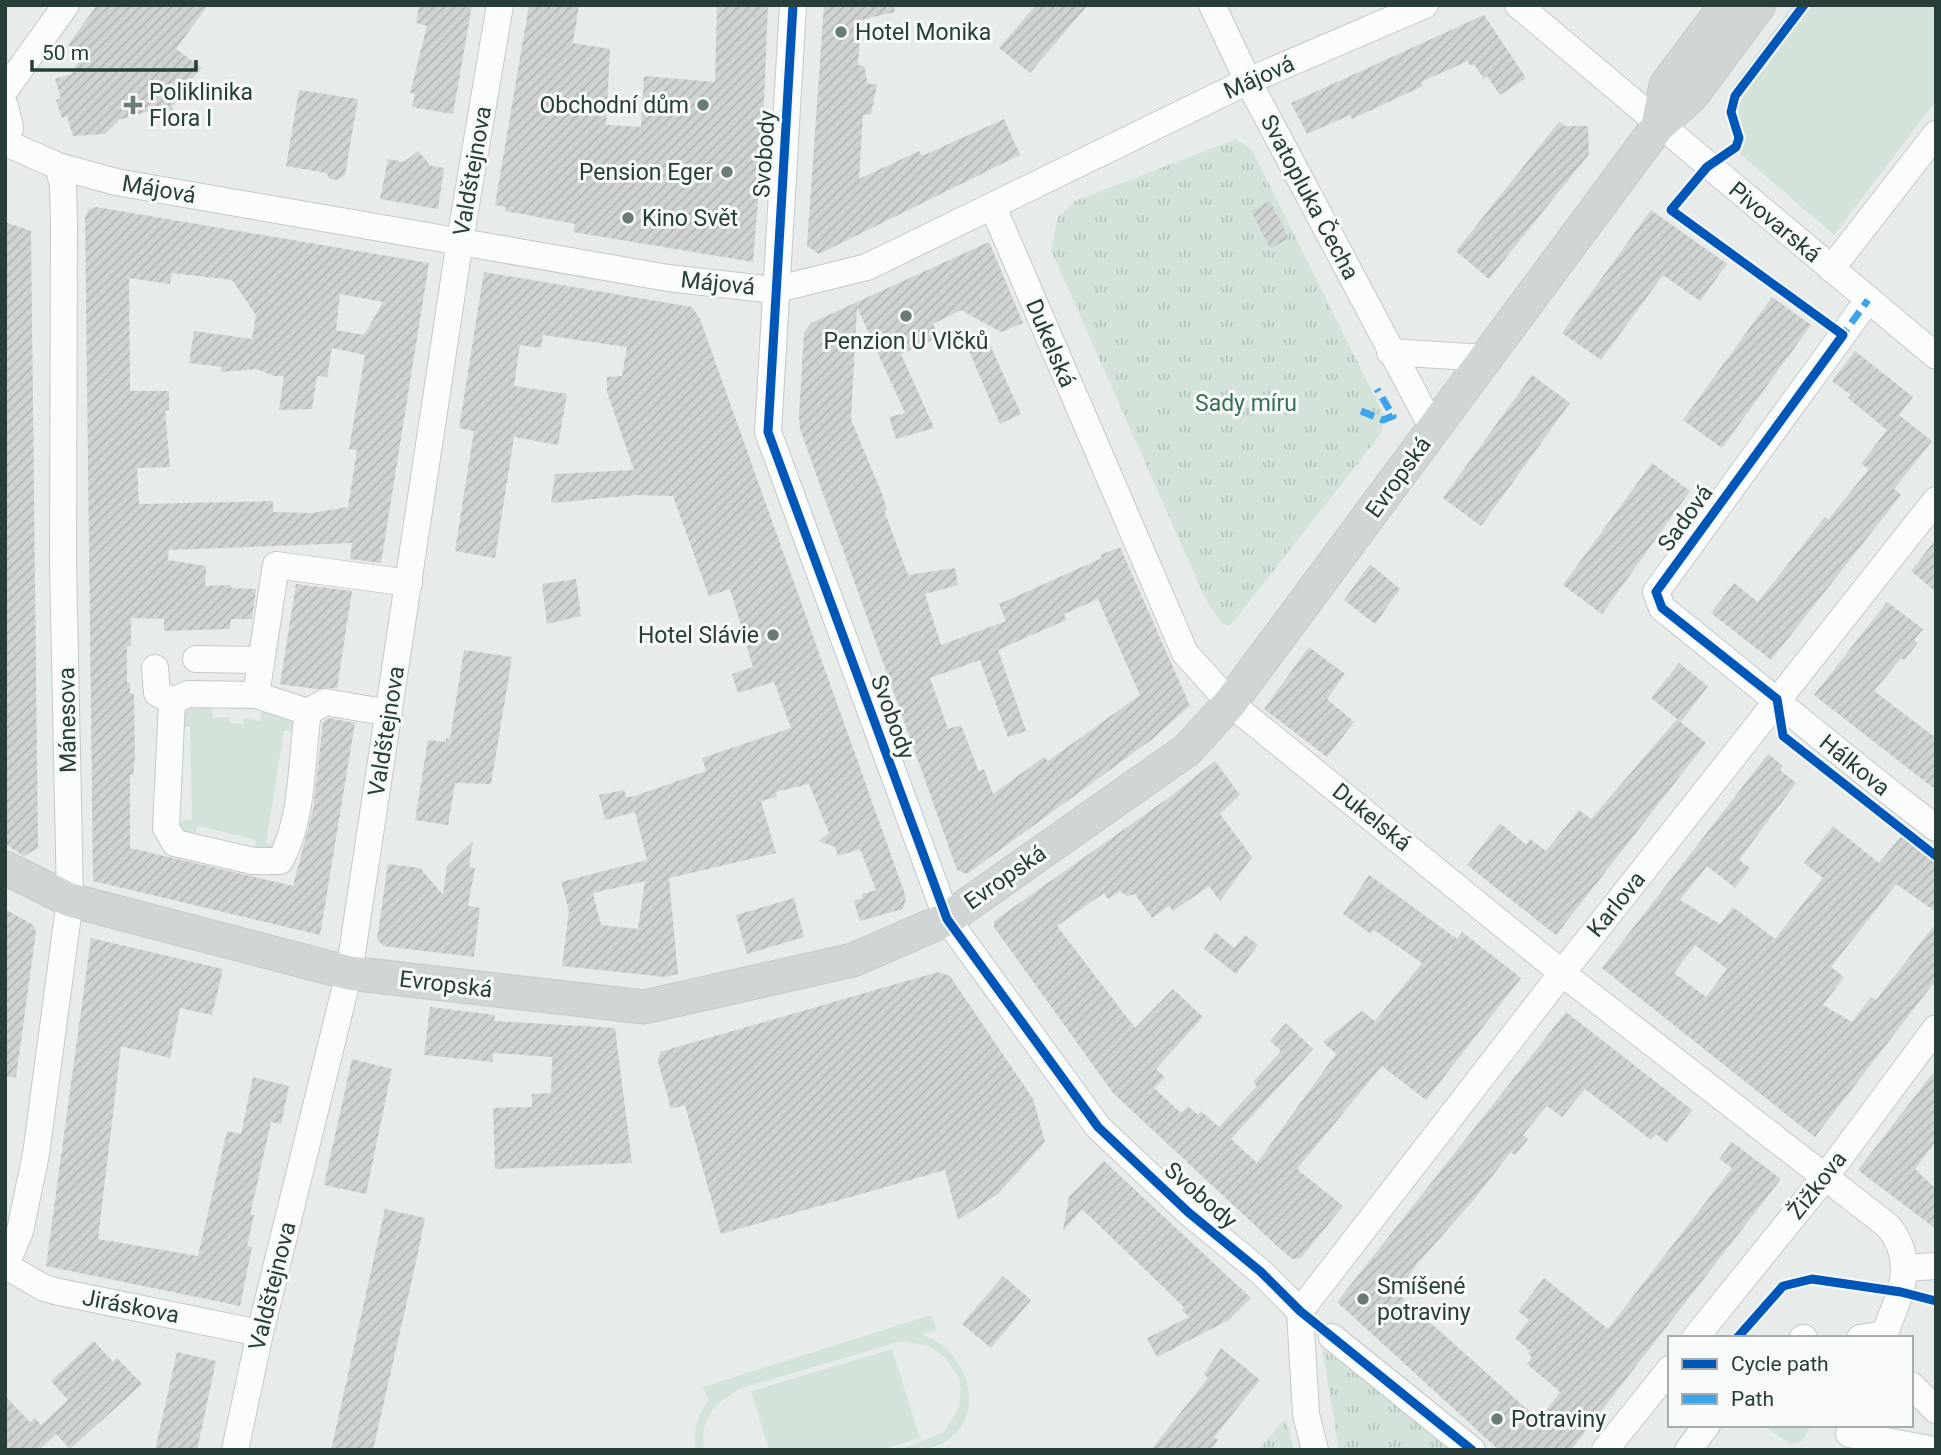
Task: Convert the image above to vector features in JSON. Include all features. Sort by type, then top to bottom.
[{"type":"main road","name":"Evropská","points":[[1658,126],[1666,85],[1726,5]]},
{"type":"main road","name":"Evropská","points":[[5,868],[70,900],[349,973],[644,1007],[853,960],[947,919],[1187,750],[1230,703],[1658,126],[1692,95],[1759,5]]},
{"type":"street","points":[[5,90],[66,5]]},
{"type":"street","name":"Valdštejnova","points":[[235,1450],[260,1332],[349,973],[460,240],[500,5]]},
{"type":"street","name":"Svobody","points":[[793,5],[774,289],[768,432],[947,919],[1098,1127],[1188,1212],[1261,1272],[1300,1311]]},
{"type":"street","name":"Svatopluka Čecha","points":[[1212,5],[1248,81],[1433,429]]},
{"type":"street","name":"Májová","points":[[6,144],[58,166],[117,182],[668,278],[774,289],[867,267],[1248,81],[1425,5]]},
{"type":"street","name":"Pivovarská","points":[[1518,5],[1658,126],[1936,356]]},
{"type":"street","points":[[5,106],[10,127],[6,144]]},
{"type":"street","points":[[1831,269],[1936,134]]},
{"type":"street","name":"Mánesova","points":[[6,1266],[20,1231],[36,1154],[70,900],[63,562],[64,224],[63,185],[58,166]]},
{"type":"street","name":"Dukelská","points":[[993,207],[1185,653],[1230,703],[1562,973],[1888,1226],[1901,1242],[1905,1268]]},
{"type":"street","name":"Sadová","points":[[1777,699],[1662,608],[1656,592],[1868,300]]},
{"type":"street","points":[[1390,352],[1486,359]]},
{"type":"street","name":"Karlova","points":[[1300,1311],[1562,973],[1936,500]]},
{"type":"street","points":[[256,695],[276,565],[409,583]]},
{"type":"street","points":[[196,659],[261,660]]},
{"type":"street","points":[[155,668],[157,693],[172,701]]},
{"type":"street","points":[[172,701],[188,694],[256,695],[308,712],[325,702],[389,713]]},
{"type":"street","name":"Hálkova","points":[[1777,699],[1865,775],[1936,828]]},
{"type":"street","points":[[172,701],[166,828],[175,843],[253,861],[280,861],[287,849],[299,791],[308,712]]},
{"type":"street","name":"Žižkova","points":[[1697,1336],[1826,1176],[1936,1028]]},
{"type":"street","name":"Jiráskova","points":[[6,1266],[44,1288],[59,1292],[260,1332]]},
{"type":"street","points":[[1879,1336],[1901,1293],[1905,1268],[1936,1266]]},
{"type":"street","points":[[1300,1311],[1306,1414],[1315,1450]]},
{"type":"street","points":[[1332,1337],[1472,1450]]},
{"type":"street","points":[[1605,1450],[1668,1371]]},
{"type":"street","points":[[1913,1387],[1936,1410]]},
{"type":"street","points":[[1688,1450],[1705,1427]]},
{"type":"street","points":[[1846,1436],[1934,1450]]},
{"type":"green space","points":[[1793,5],[1800,5],[1737,86],[1733,86]]},
{"type":"green space","points":[[1808,5],[1936,5],[1936,101],[1834,235],[1741,155],[1739,146],[1742,135],[1734,113],[1737,100],[1745,88]]},
{"type":"green space","name":"Sady míru","points":[[1236,139],[1252,150],[1385,417],[1380,435],[1230,626],[1222,624],[1205,598],[1051,250],[1058,217],[1075,201]]},
{"type":"green space","points":[[199,704],[212,704],[213,718],[229,717],[230,723],[243,724],[244,718],[260,721],[262,708],[291,716],[298,730],[284,731],[266,843],[277,847],[253,855],[256,840],[198,826],[194,837],[185,833],[179,824],[183,820],[192,820],[190,727],[180,727],[183,711]]},
{"type":"green space","points":[[931,1315],[937,1329],[922,1335],[938,1342],[951,1354],[968,1385],[966,1418],[956,1433],[941,1444],[925,1449],[898,1450],[943,1433],[958,1409],[961,1390],[959,1378],[945,1357],[929,1346],[902,1341],[742,1388],[724,1399],[711,1412],[704,1429],[704,1450],[696,1450],[697,1424],[708,1400],[703,1387]]},
{"type":"green space","points":[[1322,1348],[1454,1450],[1339,1450]]},
{"type":"green space","points":[[892,1349],[920,1438],[881,1450],[769,1450],[751,1391]]},
{"type":"green space","points":[[1286,1418],[1294,1450],[1258,1450]]},
{"type":"green space","points":[[1765,1427],[1808,1427],[1802,1441],[1791,1444]]},
{"type":"building","points":[[97,5],[208,5],[176,49],[202,68],[187,84],[182,98],[172,106],[174,112],[156,117],[153,110],[119,120],[105,134],[73,136],[67,116],[62,118],[56,100],[61,98],[55,79],[72,74],[81,55],[68,45]]},
{"type":"building","points":[[419,5],[472,5],[453,114],[412,107],[415,94],[410,93],[427,26],[416,23]]},
{"type":"building","points":[[529,5],[579,5],[573,43],[610,49],[606,125],[641,127],[644,76],[715,82],[717,5],[768,5],[762,150],[753,262],[573,232],[575,224],[505,211],[506,207],[495,205]]},
{"type":"building","points":[[824,5],[894,5],[895,12],[861,20],[858,65],[864,66],[868,84],[877,84],[871,114],[863,115],[859,179],[919,151],[922,156],[1004,119],[1020,155],[819,254],[807,246]]},
{"type":"building","points":[[1036,5],[1088,5],[1030,73],[999,48]]},
{"type":"building","points":[[1484,15],[1526,78],[1500,95],[1487,76],[1484,79],[1474,64],[1470,66],[1468,61],[1421,82],[1423,86],[1352,119],[1350,115],[1307,134],[1291,103]]},
{"type":"building","points":[[299,90],[358,99],[345,175],[337,180],[330,179],[326,173],[286,166]]},
{"type":"building","points":[[1559,122],[1565,126],[1588,126],[1589,154],[1489,279],[1456,251]]},
{"type":"building","points":[[418,151],[431,166],[444,168],[438,209],[380,199],[388,159],[404,162]]},
{"type":"building","points":[[1270,201],[1289,239],[1270,248],[1251,211]]},
{"type":"building","points":[[96,207],[429,263],[381,563],[350,559],[352,543],[169,550],[168,560],[206,566],[205,586],[231,585],[231,588],[256,589],[252,619],[231,619],[230,629],[164,631],[164,619],[131,618],[131,646],[127,646],[127,683],[130,683],[130,693],[134,694],[135,756],[133,775],[130,775],[130,848],[293,886],[313,810],[323,722],[328,718],[355,723],[320,935],[93,881],[85,217],[89,209]],"holes":[[[172,273],[232,280],[256,315],[252,339],[194,331],[189,363],[222,367],[220,372],[256,369],[274,376],[284,376],[279,410],[312,409],[317,376],[327,377],[332,348],[365,355],[349,449],[357,450],[348,507],[312,513],[273,512],[273,501],[139,504],[137,468],[170,467],[165,411],[169,410],[169,391],[130,391],[129,278],[170,284]],[[340,294],[383,302],[364,335],[336,330]]]},
{"type":"building","points":[[1651,210],[1727,264],[1700,301],[1663,275],[1601,360],[1562,333]]},
{"type":"building","points":[[5,222],[31,231],[38,848],[24,856],[5,844]]},
{"type":"building","points":[[989,242],[1023,323],[1001,332],[961,310],[933,324],[939,337],[901,354],[934,428],[896,439],[889,417],[905,413],[857,307],[851,419],[882,494],[887,510],[884,510],[908,575],[955,568],[958,585],[925,594],[941,645],[1006,621],[999,604],[1102,558],[1100,555],[1120,547],[1190,706],[1151,740],[967,874],[957,870],[800,429],[804,333],[811,323]],"holes":[[[1098,599],[1140,695],[1048,761],[1044,757],[993,794],[984,769],[979,772],[961,725],[948,729],[930,678],[980,660],[1008,737],[1026,731],[998,650],[1066,620],[1064,614]]]},
{"type":"building","points":[[484,272],[692,307],[700,319],[906,897],[903,909],[860,921],[854,901],[863,898],[862,894],[876,890],[860,849],[838,856],[835,847],[819,841],[829,833],[809,784],[776,792],[777,797],[761,801],[776,853],[669,878],[678,974],[665,977],[562,966],[569,911],[561,882],[647,860],[635,812],[605,820],[599,795],[624,790],[626,797],[632,797],[706,771],[702,758],[791,728],[774,682],[738,693],[732,674],[753,667],[730,589],[709,596],[673,496],[636,495],[551,503],[555,474],[634,470],[607,392],[607,377],[622,376],[627,347],[543,335],[541,348],[520,345],[514,386],[567,394],[558,445],[514,437],[495,558],[455,551],[474,431],[459,428]],"holes":[[[645,881],[638,929],[601,925],[593,893]]]},
{"type":"building","points":[[1772,297],[1811,325],[1722,448],[1683,420]]},
{"type":"building","points":[[987,338],[1021,414],[1000,424],[967,346]]},
{"type":"building","points":[[1855,351],[1913,397],[1899,415],[1932,441],[1894,489],[1901,495],[1771,660],[1711,613],[1734,583],[1758,602],[1825,517],[1828,520],[1869,469],[1861,464],[1887,430],[1848,398],[1851,395],[1832,381]]},
{"type":"building","points":[[1532,375],[1570,403],[1481,526],[1443,498]]},
{"type":"building","points":[[1652,463],[1690,491],[1602,614],[1563,585]]},
{"type":"building","points":[[1936,539],[1936,592],[1911,571]]},
{"type":"building","points":[[1370,564],[1400,589],[1375,624],[1344,600]]},
{"type":"building","points":[[576,579],[581,616],[547,624],[542,584]]},
{"type":"building","points":[[296,584],[352,591],[337,688],[316,689],[280,684]]},
{"type":"building","points":[[1887,602],[1923,629],[1914,640],[1918,643],[1904,660],[1901,658],[1874,691],[1936,738],[1936,790],[1814,695]]},
{"type":"building","points":[[1309,647],[1345,674],[1327,699],[1354,722],[1327,757],[1264,709]]},
{"type":"building","points":[[464,650],[512,657],[491,784],[455,783],[448,825],[415,820],[428,740],[446,742],[446,738],[450,739]]},
{"type":"building","points":[[1679,663],[1708,686],[1681,722],[1651,698]]},
{"type":"building","points":[[1677,719],[1706,743],[1556,935],[1467,865],[1500,823],[1526,845],[1530,839],[1546,851],[1579,810],[1591,819]]},
{"type":"building","points":[[1768,754],[1783,766],[1780,770],[1796,783],[1739,860],[1750,868],[1735,888],[1707,866],[1680,900],[1720,924],[1733,907],[1775,939],[1823,878],[1804,863],[1833,826],[1879,863],[1902,835],[1936,861],[1936,912],[1896,884],[1831,967],[1844,977],[1823,1005],[1852,1022],[1871,997],[1876,1000],[1936,923],[1936,980],[1815,1137],[1602,968]],"holes":[[[1695,945],[1727,969],[1706,997],[1674,973]]]},
{"type":"building","points":[[1215,761],[1240,795],[1220,814],[1252,857],[1220,901],[1209,886],[1173,911],[1169,906],[1152,918],[1135,894],[1127,896],[1120,891],[1108,899],[1104,893],[1057,926],[1135,1028],[1173,989],[1203,1017],[1156,1069],[1165,1077],[1154,1088],[1181,1113],[1188,1106],[1198,1115],[1201,1111],[1219,1127],[1257,1086],[1253,1082],[1281,1051],[1270,1041],[1286,1023],[1313,1049],[1231,1139],[1257,1163],[1336,1054],[1323,1042],[1362,1011],[1375,1021],[1422,963],[1374,930],[1371,934],[1343,914],[1369,875],[1457,939],[1462,932],[1521,978],[1426,1100],[1382,1066],[1297,1169],[1343,1206],[1301,1258],[1292,1259],[1277,1246],[1113,1093],[994,927],[994,921],[1171,796]]},
{"type":"building","points":[[473,841],[469,867],[475,868],[468,906],[480,908],[474,957],[383,946],[377,939],[388,864],[420,868],[443,895],[447,866]]},
{"type":"building","points":[[794,898],[804,937],[747,954],[736,915]]},
{"type":"building","points":[[5,909],[33,925],[36,932],[16,1077],[5,1077]]},
{"type":"building","points":[[1215,932],[1234,948],[1245,935],[1258,945],[1236,974],[1204,949]]},
{"type":"building","points":[[91,938],[223,969],[212,1015],[180,1008],[170,1058],[121,1046],[98,1239],[198,1256],[227,1131],[241,1134],[253,1077],[289,1086],[281,1124],[271,1122],[250,1215],[254,1215],[247,1246],[252,1247],[240,1306],[46,1266]]},
{"type":"building","points":[[938,972],[950,976],[1033,1099],[1045,1142],[998,1194],[958,1220],[945,1170],[721,1234],[685,1105],[671,1109],[658,1062],[660,1052]]},
{"type":"building","points":[[430,1007],[495,1015],[494,1021],[615,1028],[632,1163],[495,1169],[493,1108],[532,1107],[532,1094],[551,1093],[552,1057],[493,1053],[493,1062],[424,1055]]},
{"type":"building","points":[[1566,1012],[1692,1110],[1667,1143],[1656,1134],[1651,1140],[1585,1089],[1562,1117],[1547,1106],[1523,1135],[1528,1139],[1515,1155],[1511,1152],[1471,1203],[1417,1264],[1397,1293],[1539,1420],[1560,1392],[1527,1364],[1532,1357],[1528,1354],[1530,1351],[1515,1338],[1529,1320],[1518,1311],[1544,1278],[1608,1329],[1732,1168],[1719,1159],[1732,1142],[1781,1179],[1571,1450],[1499,1450],[1337,1302]]},
{"type":"building","points":[[352,1059],[392,1069],[366,1194],[324,1185]]},
{"type":"building","points":[[1936,1069],[1936,1141],[1915,1169],[1936,1189],[1936,1229],[1858,1170]]},
{"type":"building","points":[[1104,1161],[1251,1298],[1229,1320],[1157,1357],[1147,1338],[1189,1317],[1182,1310],[1184,1307],[1082,1209],[1063,1231],[1069,1197]]},
{"type":"building","points":[[385,1209],[425,1218],[418,1253],[373,1450],[331,1450]]},
{"type":"building","points":[[1003,1276],[1031,1300],[991,1348],[962,1324]]},
{"type":"building","points":[[94,1341],[113,1362],[117,1358],[142,1384],[70,1449],[56,1434],[39,1450],[5,1450],[5,1396],[30,1422],[35,1418],[41,1425],[68,1400],[51,1381]]},
{"type":"building","points":[[1221,1348],[1260,1380],[1214,1437],[1218,1440],[1211,1450],[1151,1450],[1208,1378],[1204,1374]]},
{"type":"building","points":[[177,1352],[216,1361],[197,1450],[155,1450]]},
{"type":"marked path","points":[[1839,340],[1868,300]]},
{"type":"marked path","points":[[1361,411],[1383,420],[1393,416],[1377,389]]},
{"type":"cycle path","points":[[793,5],[768,432],[947,919],[1098,1127],[1188,1212],[1261,1272],[1300,1311],[1472,1450]]},
{"type":"cycle path","points":[[1804,5],[1735,96],[1731,112],[1739,138],[1736,147],[1707,167],[1671,210],[1843,335],[1656,592],[1662,608],[1777,699],[1783,736],[1936,856]]},
{"type":"cycle path","points":[[1739,1336],[1783,1286],[1812,1279],[1901,1292],[1936,1301]]},
{"type":"place","name":"Hotel Monika","points":[[841,32]]},
{"type":"place","name":"Poliklinika Flora I","points":[[133,105]]},
{"type":"place","name":"Obchodní dům","points":[[703,105]]},
{"type":"place","name":"Pension Eger","points":[[727,172]]},
{"type":"place","name":"Kino Svět","points":[[628,218]]},
{"type":"place","name":"Penzion U Vlčků","points":[[906,316]]},
{"type":"place","name":"Hotel Slávie","points":[[773,635]]},
{"type":"place","name":"Smíšené potraviny","points":[[1363,1299]]},
{"type":"place","name":"Potraviny","points":[[1497,1419]]}]
